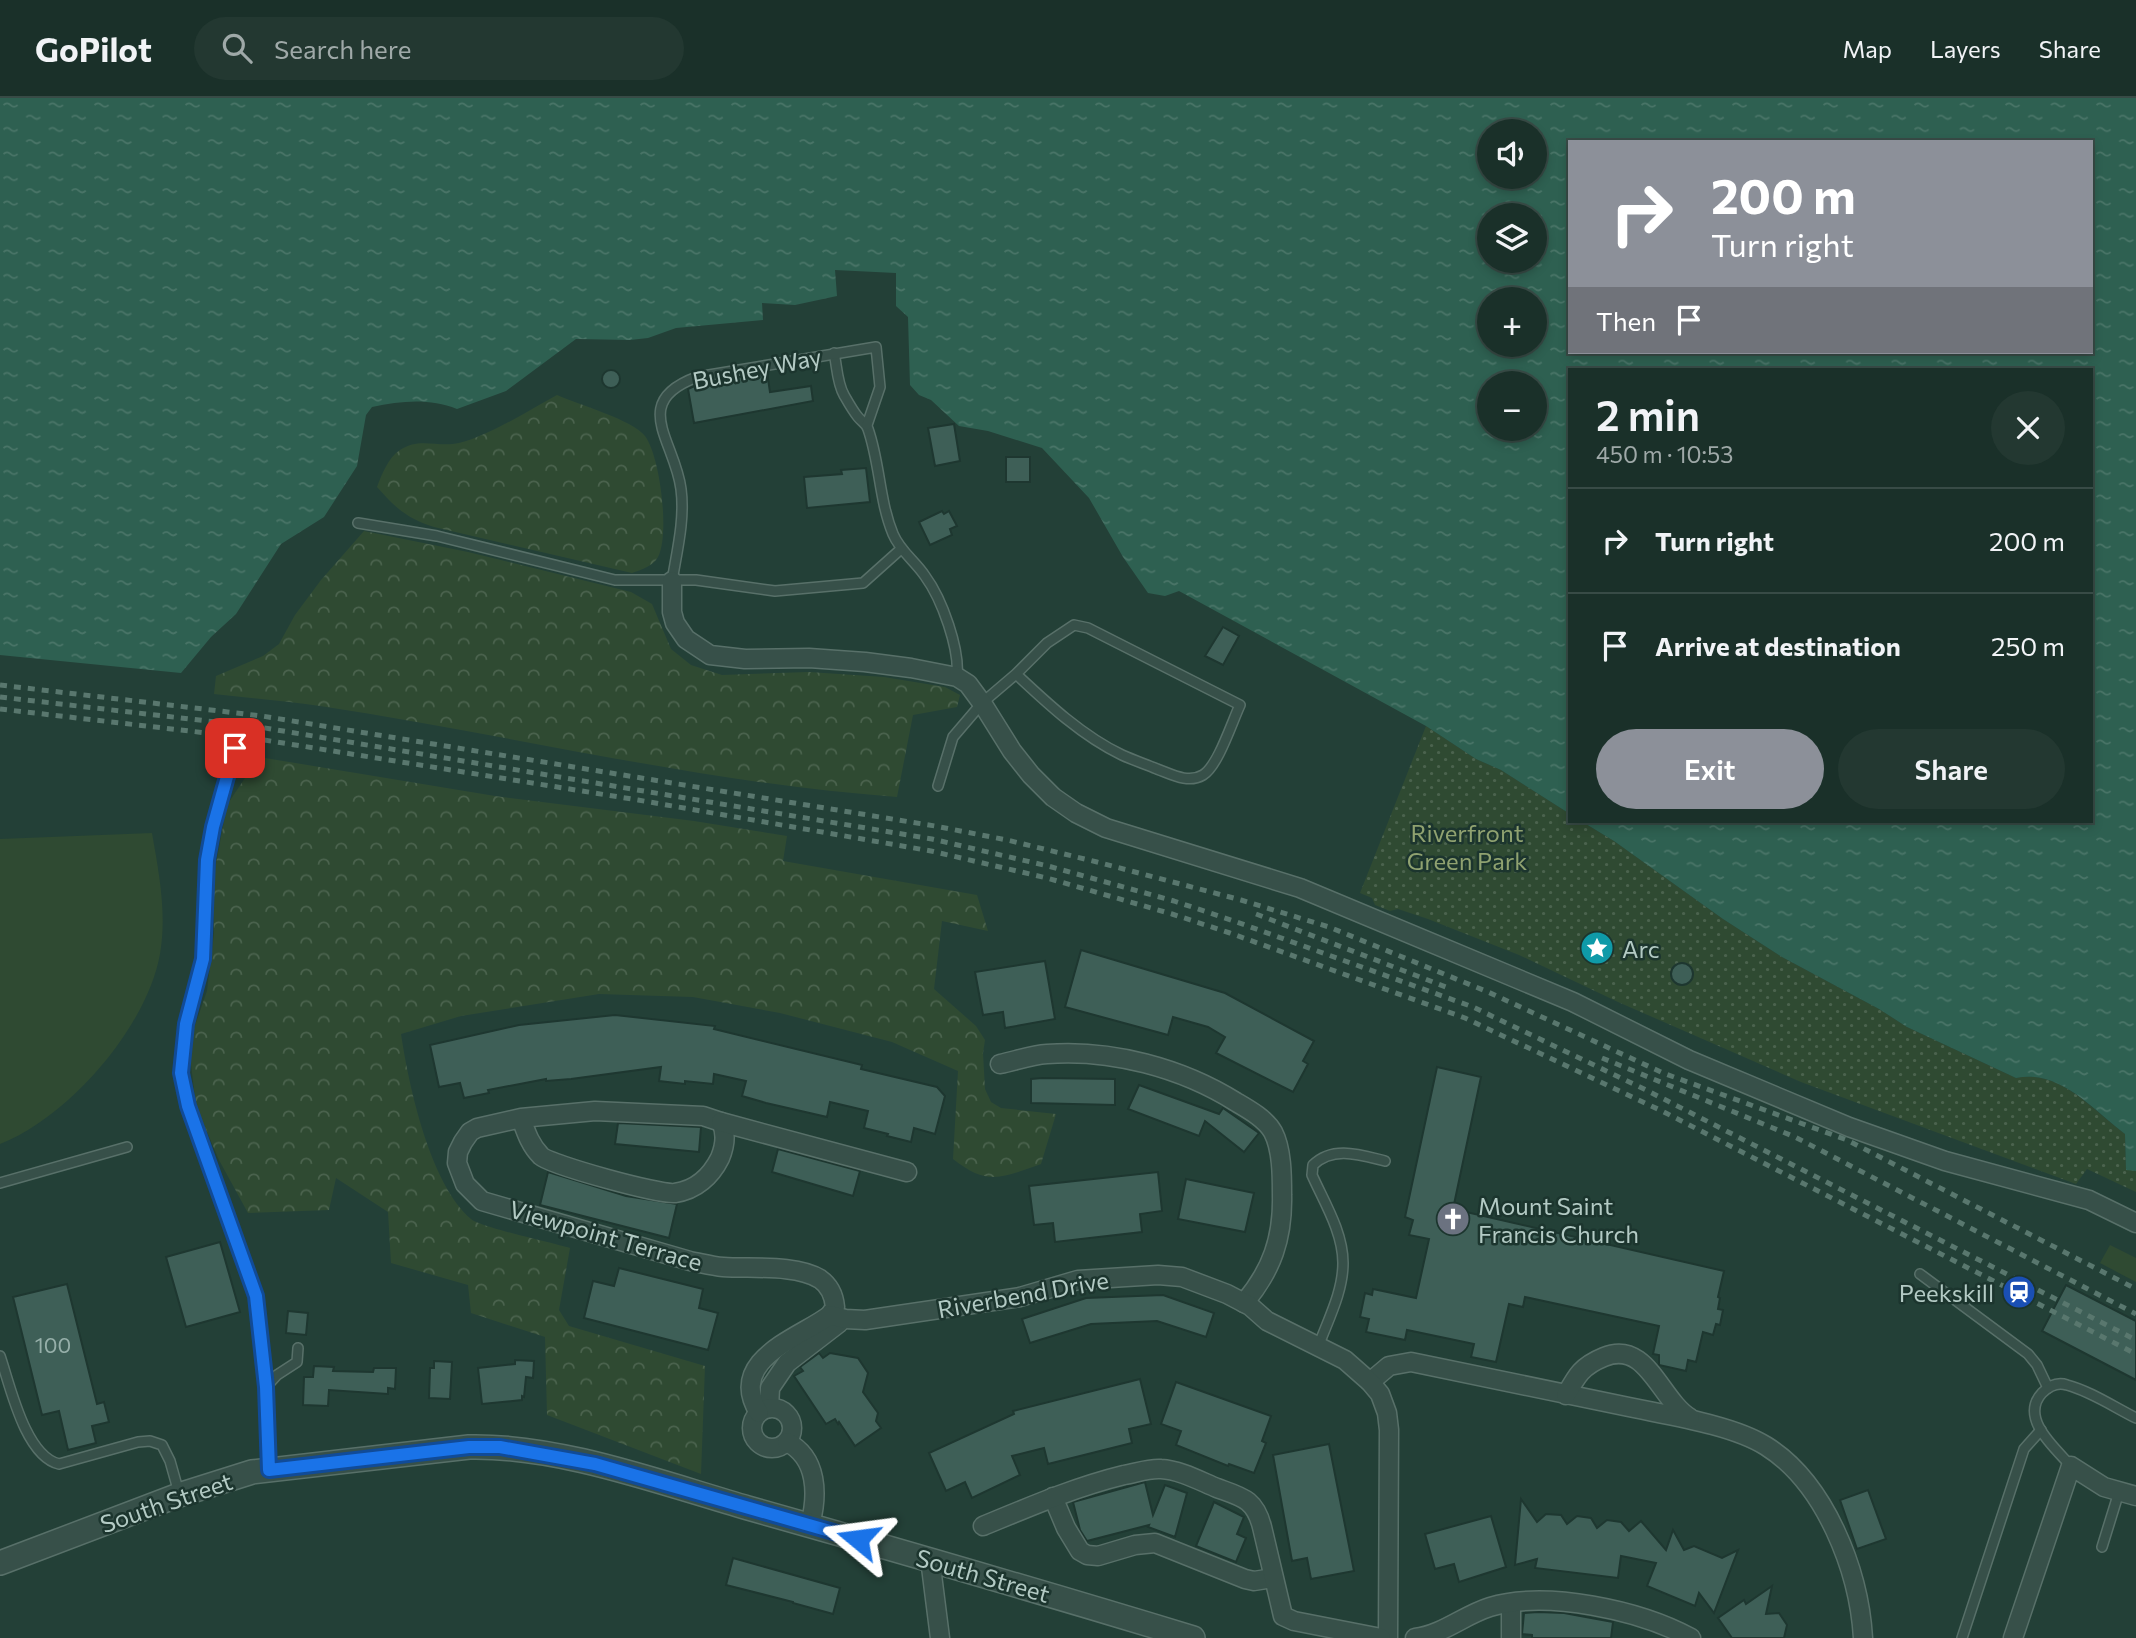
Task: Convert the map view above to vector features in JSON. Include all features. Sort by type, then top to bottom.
[{"type":"street","points":[[672,581],[675,623],[686,639],[709,655],[745,659],[809,658],[865,662],[957,677],[968,684],[982,702],[1012,751],[1031,775],[1053,797],[1076,813],[1106,828],[1300,888],[1573,1002],[1689,1060],[1849,1127],[1945,1161],[2089,1200],[2136,1223]]},
{"type":"street","points":[[1000,1064],[1044,1054],[1069,1053],[1145,1064],[1187,1077],[1211,1088],[1269,1127],[1275,1139],[1280,1165],[1281,1219],[1272,1262],[1244,1303]]},
{"type":"street","name":"Viewpoint Terrace","points":[[838,1317],[831,1292],[820,1279],[807,1274],[722,1267],[690,1261],[482,1201],[460,1175],[458,1152],[470,1132],[477,1128],[521,1118],[595,1111],[703,1116],[907,1172]]},
{"type":"street","points":[[521,1118],[532,1146],[548,1161],[600,1177],[675,1193],[704,1181],[717,1163],[724,1147],[721,1122]]},
{"type":"street","name":"Riverbend Drive","points":[[838,1317],[865,1320],[1020,1297],[1078,1280],[1158,1275],[1182,1277],[1227,1294],[1267,1321],[1345,1360],[1370,1382],[1383,1402],[1389,1430],[1388,1638]]},
{"type":"street","points":[[764,1411],[777,1409],[790,1419],[791,1435],[786,1442],[773,1448],[759,1444],[752,1431],[754,1421],[764,1411],[770,1388],[787,1363],[838,1317]]},
{"type":"street","points":[[1566,1395],[1580,1371],[1609,1355],[1619,1353],[1640,1361],[1680,1412],[1696,1421]]},
{"type":"street","points":[[1370,1382],[1389,1366],[1411,1362],[1696,1421],[1764,1445],[1795,1468],[1819,1500],[1839,1539],[1858,1604],[1863,1638]]},
{"type":"street","points":[[786,1442],[803,1455],[813,1477],[816,1489],[810,1525]]},
{"type":"street","name":"South Street","points":[[0,1563],[179,1495],[252,1472],[469,1447],[500,1447],[595,1464],[930,1559],[1193,1638]]},
{"type":"street","points":[[2013,1638],[2071,1466],[2104,1487],[2127,1494]]},
{"type":"street","points":[[983,1526],[1101,1481],[1148,1470],[1176,1472],[1243,1497],[1253,1504],[1259,1514],[1283,1616],[1288,1620],[1381,1638]]},
{"type":"street","points":[[1054,1497],[1066,1528],[1080,1551],[1087,1555],[1098,1556],[1135,1545],[1155,1543],[1245,1579],[1254,1581],[1273,1578]]},
{"type":"street","points":[[930,1559],[940,1638]]},
{"type":"street","points":[[1415,1638],[1439,1631],[1479,1611],[1528,1600],[1623,1612],[1663,1625],[1691,1638]]},
{"type":"street","points":[[1511,1603],[1511,1638]]},
{"type":"lane","name":"Bushey Way","points":[[672,581],[681,516],[681,488],[659,416],[662,400],[673,389],[697,377],[876,347],[880,387],[867,425]]},
{"type":"lane","name":"Bushey Way","points":[[834,353],[842,392],[858,417],[867,425],[893,533],[901,549],[925,575],[936,593],[955,647],[957,677]]},
{"type":"lane","points":[[358,523],[438,536],[615,580],[695,580],[775,592],[863,583],[901,549]]},
{"type":"lane","points":[[938,786],[953,737],[982,702],[1016,674],[1047,643],[1074,625],[1088,628],[1240,705],[1213,765],[1205,774],[1196,778],[1181,778],[1121,755],[1096,740],[1057,711],[1016,674]]},
{"type":"lane","points":[[235,748],[213,827],[207,860],[203,959],[186,1024],[181,1073],[188,1106],[256,1296],[266,1387],[269,1470]]},
{"type":"lane","points":[[0,1182],[127,1147]]},
{"type":"lane","points":[[1318,1347],[1335,1305],[1343,1262],[1336,1229],[1312,1175],[1313,1165],[1327,1156],[1339,1153],[1354,1153],[1385,1161]]},
{"type":"lane","points":[[1920,1274],[2028,1354],[2037,1365],[2048,1388]]},
{"type":"lane","points":[[266,1387],[277,1375],[297,1362],[298,1348]]},
{"type":"lane","points":[[0,1356],[25,1427],[41,1455],[49,1462],[59,1464],[138,1441],[150,1441],[162,1445],[170,1461],[179,1495]]},
{"type":"lane","points":[[2071,1466],[2036,1421],[2035,1409],[2039,1396],[2048,1388],[2055,1384],[2068,1385],[2136,1418]]},
{"type":"lane","points":[[1962,1638],[2024,1449],[2041,1430]]},
{"type":"lane","points":[[2102,1547],[2127,1494]]},
{"type":"green space","points":[[557,395],[629,424],[645,436],[659,477],[663,514],[662,546],[658,557],[647,567],[632,573],[434,527],[402,512],[377,487],[389,462],[407,446],[464,442],[506,424]]},
{"type":"green space","points":[[364,531],[468,552],[631,592],[652,604],[671,649],[691,665],[722,675],[809,672],[884,677],[945,687],[960,695],[957,707],[913,715],[897,797],[752,781],[320,706],[214,694],[216,676],[263,656],[279,644],[295,615],[321,580]]},
{"type":"green space","name":"Riverfront Green Park","points":[[1426,726],[1476,759],[1501,770],[1568,813],[1568,823],[1584,823],[1614,841],[1723,919],[1782,957],[1907,1027],[2016,1078],[2047,1080],[2075,1094],[2125,1134],[2126,1169],[2136,1171],[2136,1192],[2087,1169],[2076,1184],[1801,1082],[1618,1002],[1519,955],[1428,919],[1398,909],[1390,911],[1375,905],[1372,898],[1360,893]]},
{"type":"green space","points":[[259,757],[495,796],[694,821],[787,836],[783,861],[977,895],[988,931],[942,921],[934,989],[976,1026],[985,1040],[985,1089],[991,1102],[1001,1108],[1056,1114],[1041,1164],[996,1177],[965,1168],[953,1159],[958,1071],[892,1042],[780,1013],[693,997],[599,994],[461,1016],[401,1034],[416,1107],[433,1159],[444,1183],[471,1219],[570,1248],[559,1310],[569,1326],[705,1366],[701,1474],[547,1415],[545,1337],[471,1313],[468,1285],[391,1263],[388,1212],[336,1178],[329,1210],[248,1213],[219,1160],[196,1106],[191,1037],[207,991],[214,934],[213,880],[227,805]]},
{"type":"green space","points":[[152,833],[161,893],[162,939],[152,982],[139,1011],[122,1039],[78,1091],[26,1131],[0,1144],[0,839]]},
{"type":"green space","points":[[2110,1245],[2136,1258],[2136,1282],[2100,1263]]},
{"type":"water","points":[[0,98],[2136,98],[2136,1171],[2126,1170],[2125,1134],[2088,1103],[2061,1085],[2032,1077],[2016,1078],[1907,1027],[1782,957],[1584,823],[2093,823],[2093,368],[1568,368],[1568,813],[1501,770],[1476,759],[1426,726],[1179,591],[1165,596],[1148,593],[1123,557],[1089,498],[1042,448],[988,431],[959,426],[910,385],[908,317],[896,306],[896,273],[835,270],[837,296],[795,305],[762,303],[763,320],[676,328],[648,338],[630,340],[576,339],[506,391],[457,409],[436,403],[415,402],[372,407],[366,415],[357,466],[324,517],[281,544],[236,614],[211,637],[181,673],[0,655]]},
{"type":"building","points":[[607,370],[615,370],[620,379],[618,386],[607,388],[602,383],[602,375]]},
{"type":"building","points":[[767,372],[770,392],[811,386],[813,401],[694,423],[688,389],[699,384]]},
{"type":"building","points":[[954,424],[960,461],[935,466],[928,428]]},
{"type":"building","points":[[1006,457],[1030,457],[1030,482],[1006,482]]},
{"type":"building","points":[[866,468],[870,502],[807,508],[804,477],[842,474],[841,470]]},
{"type":"building","points":[[942,511],[944,514],[949,511],[957,526],[950,529],[952,535],[930,545],[919,522]]},
{"type":"building","points":[[1223,627],[1239,636],[1223,665],[1205,656]]},
{"type":"building","points":[[1081,950],[1225,993],[1314,1041],[1303,1061],[1308,1064],[1293,1092],[1216,1053],[1225,1037],[1208,1027],[1173,1017],[1168,1035],[1065,1007]]},
{"type":"building","points":[[1045,961],[1055,1019],[1005,1028],[1003,1012],[983,1015],[975,972]]},
{"type":"building","points":[[1682,963],[1690,966],[1693,974],[1690,982],[1682,985],[1674,982],[1671,974],[1674,966]]},
{"type":"building","points":[[615,1015],[715,1026],[714,1029],[862,1065],[861,1069],[937,1087],[945,1096],[935,1134],[914,1128],[911,1142],[887,1136],[888,1134],[864,1128],[868,1111],[830,1102],[827,1117],[766,1103],[742,1096],[746,1081],[714,1074],[713,1084],[659,1081],[661,1067],[571,1079],[546,1079],[488,1090],[489,1093],[464,1098],[460,1083],[439,1087],[430,1045],[519,1025]]},
{"type":"building","name":"Mount Saint Francis Church","points":[[1437,1067],[1481,1077],[1453,1209],[1724,1271],[1718,1297],[1718,1309],[1723,1310],[1720,1325],[1716,1324],[1713,1335],[1703,1332],[1696,1362],[1688,1360],[1686,1371],[1659,1365],[1659,1355],[1653,1354],[1659,1326],[1525,1297],[1523,1307],[1509,1304],[1496,1362],[1471,1357],[1474,1344],[1407,1330],[1405,1340],[1366,1332],[1369,1319],[1360,1317],[1365,1293],[1372,1295],[1373,1289],[1416,1298],[1429,1239],[1409,1235],[1413,1220],[1405,1217]]},
{"type":"building","points":[[1031,1079],[1115,1079],[1115,1105],[1031,1103]]},
{"type":"building","points":[[1139,1085],[1219,1114],[1223,1108],[1259,1133],[1244,1152],[1205,1121],[1199,1136],[1128,1109]]},
{"type":"building","points":[[618,1123],[701,1127],[699,1152],[615,1144]]},
{"type":"building","points":[[778,1149],[860,1171],[853,1196],[772,1172]]},
{"type":"building","points":[[548,1172],[626,1196],[677,1204],[669,1238],[540,1205]]},
{"type":"building","points":[[1158,1172],[1162,1211],[1140,1214],[1142,1232],[1055,1242],[1053,1223],[1034,1225],[1029,1186]]},
{"type":"building","points":[[1186,1179],[1254,1193],[1245,1232],[1178,1219]]},
{"type":"building","points":[[220,1242],[240,1312],[186,1327],[166,1257]]},
{"type":"building","points":[[619,1268],[703,1289],[699,1308],[718,1313],[708,1350],[584,1318],[593,1281],[614,1286]]},
{"type":"building","points":[[67,1284],[97,1404],[104,1402],[109,1422],[92,1426],[96,1443],[68,1450],[59,1411],[42,1415],[13,1297]]},
{"type":"building","points":[[2066,1285],[2136,1321],[2136,1380],[2042,1331]]},
{"type":"building","points":[[1163,1295],[1214,1313],[1206,1337],[1157,1321],[1091,1324],[1030,1343],[1022,1319],[1086,1298]]},
{"type":"building","points":[[288,1311],[308,1313],[306,1335],[286,1333]]},
{"type":"building","points":[[819,1353],[823,1358],[830,1353],[858,1358],[868,1373],[863,1392],[878,1413],[876,1421],[881,1428],[855,1446],[839,1422],[838,1424],[835,1419],[826,1424],[794,1376],[803,1371],[800,1367]]},
{"type":"building","points":[[515,1360],[534,1361],[533,1378],[526,1377],[522,1400],[482,1404],[478,1368],[515,1364]]},
{"type":"building","points":[[434,1361],[452,1362],[450,1399],[429,1398],[430,1368],[434,1368]]},
{"type":"building","points":[[314,1366],[334,1367],[333,1371],[373,1372],[374,1368],[396,1368],[395,1389],[388,1388],[388,1394],[329,1390],[328,1406],[303,1405],[304,1377],[313,1377]]},
{"type":"building","points":[[1140,1379],[1151,1424],[1129,1429],[1132,1443],[1048,1464],[1044,1448],[1012,1456],[1020,1475],[972,1498],[965,1482],[946,1491],[929,1453],[1014,1414],[1013,1411]]},
{"type":"building","points":[[1176,1382],[1271,1416],[1262,1441],[1266,1443],[1254,1473],[1229,1464],[1228,1466],[1176,1445],[1181,1431],[1161,1424]]},
{"type":"building","points":[[1329,1444],[1354,1571],[1311,1579],[1307,1558],[1292,1561],[1273,1455]]},
{"type":"building","points":[[1145,1482],[1153,1515],[1165,1485],[1187,1493],[1175,1537],[1148,1527],[1149,1525],[1087,1541],[1080,1530],[1073,1502]]},
{"type":"building","points":[[1868,1490],[1886,1539],[1857,1549],[1840,1500]]},
{"type":"building","points":[[1521,1499],[1537,1522],[1546,1514],[1561,1515],[1567,1524],[1577,1516],[1591,1518],[1597,1528],[1607,1520],[1621,1522],[1629,1531],[1641,1521],[1666,1550],[1673,1530],[1684,1550],[1694,1546],[1722,1558],[1738,1550],[1714,1613],[1699,1593],[1695,1606],[1647,1586],[1656,1563],[1621,1556],[1618,1578],[1535,1568],[1537,1559],[1515,1565]]},
{"type":"building","points":[[1214,1502],[1244,1517],[1237,1534],[1246,1538],[1236,1562],[1196,1546]]},
{"type":"building","points":[[1491,1516],[1506,1567],[1459,1582],[1454,1564],[1435,1569],[1425,1534]]},
{"type":"building","points":[[733,1558],[840,1588],[833,1614],[726,1585]]},
{"type":"building","points":[[1772,1586],[1766,1614],[1779,1613],[1787,1625],[1784,1638],[1732,1638],[1718,1618],[1744,1600],[1746,1604]]},
{"type":"building","points":[[1524,1613],[1564,1613],[1613,1622],[1611,1638],[1532,1638],[1532,1635],[1522,1634]]},
{"type":"railway","points":[[0,685],[262,716],[935,826],[1007,840],[1241,900],[1329,927],[1488,992],[1663,1073],[1847,1140],[2136,1289]]},
{"type":"railway","points":[[0,697],[259,727],[932,839],[1048,866],[1174,901],[1473,1007],[1646,1090],[2136,1340]]},
{"type":"railway","points":[[0,709],[258,739],[638,800],[931,851],[1047,878],[1172,914],[1465,1018],[1662,1111],[2136,1354]]},
{"type":"railway","points":[[1256,914],[1446,987]]},
{"type":"railway","points":[[1602,1058],[1795,1137],[2136,1314]]},
{"type":"place","name":"Arc","points":[[1597,948]]},
{"type":"place","name":"Mount Saint Francis Church","points":[[1453,1219]]},
{"type":"place","name":"Peekskill","points":[[2019,1292]]},
{"type":"route","points":[[235,748],[213,827],[207,860],[203,959],[186,1024],[181,1073],[188,1106],[256,1296],[266,1387],[269,1470],[469,1447],[500,1447],[595,1464],[858,1539]]}]
